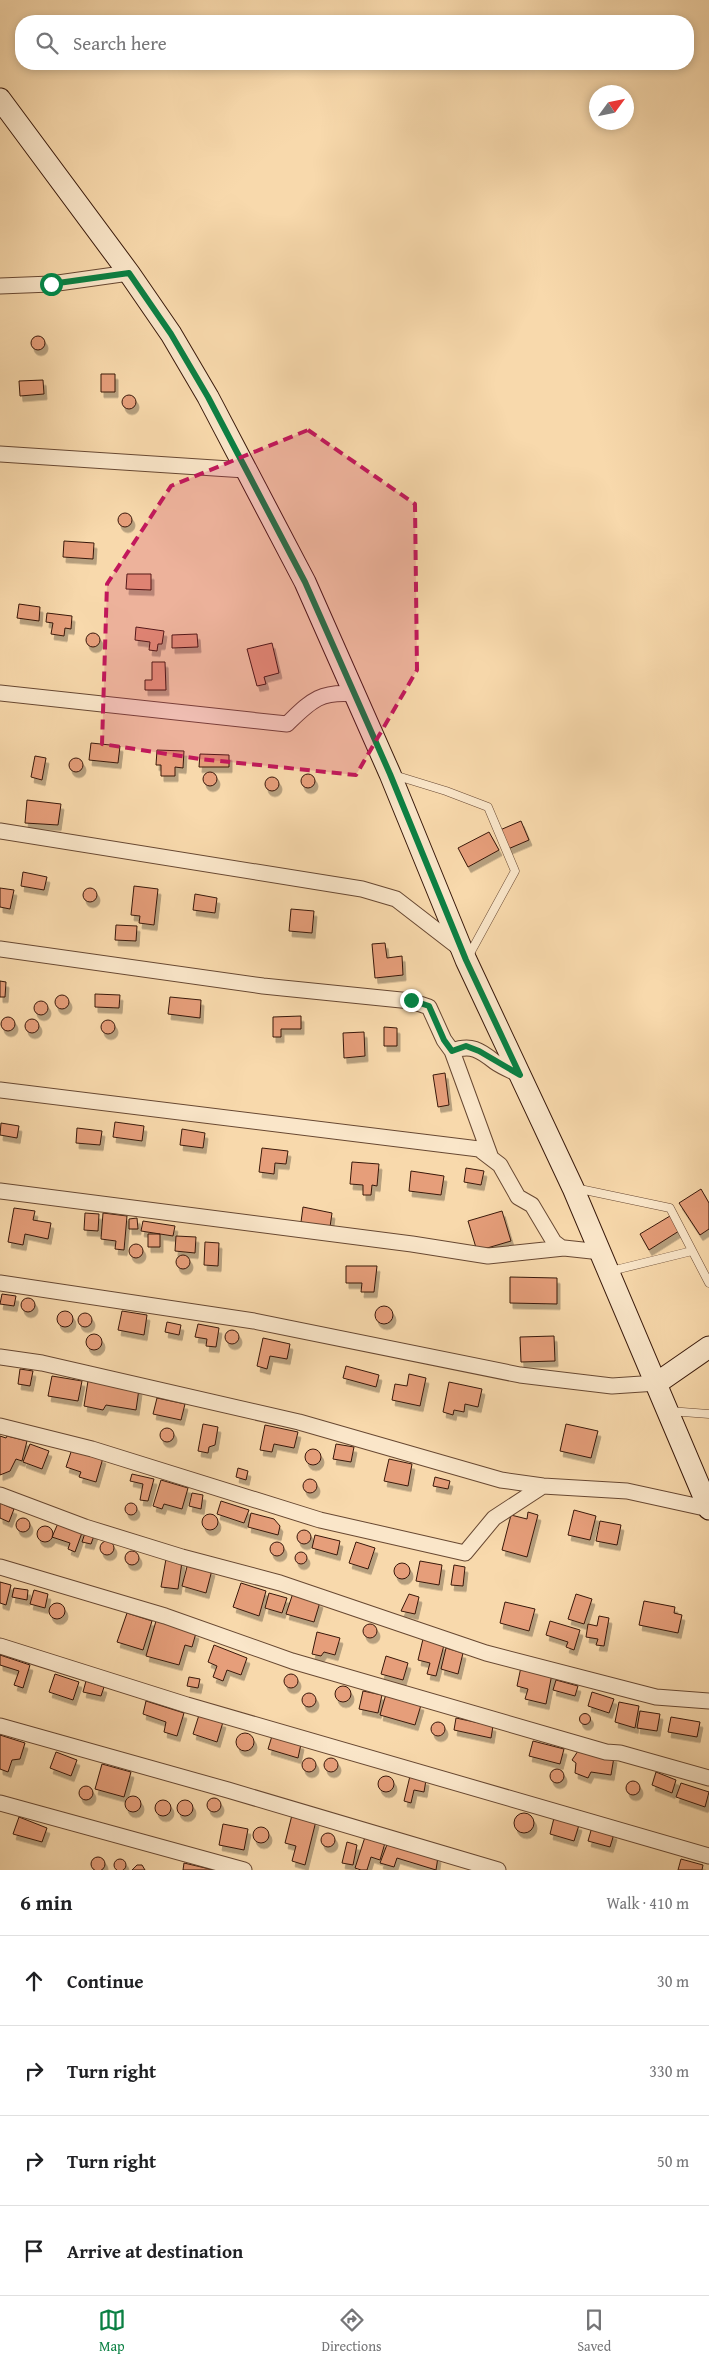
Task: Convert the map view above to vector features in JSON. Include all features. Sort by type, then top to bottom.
[{"type":"main road","points":[[0,99],[129,273],[176,342],[208,397],[305,582],[390,774],[464,955],[573,1188],[709,1509]]},
{"type":"main road","points":[[657,1383],[709,1347]]},
{"type":"street","points":[[0,286],[51,284],[129,273]]},
{"type":"street","points":[[0,454],[245,470]]},
{"type":"street","points":[[0,693],[287,724],[305,706],[326,695],[338,692],[354,694]]},
{"type":"street","points":[[0,832],[362,889],[396,898],[464,955]]},
{"type":"street","points":[[0,949],[263,986],[411,1000],[429,1006],[444,1040],[452,1051],[492,1158]]},
{"type":"street","points":[[452,1051],[466,1046],[479,1051],[520,1075]]},
{"type":"street","points":[[0,1090],[479,1149],[500,1165],[518,1196],[532,1205],[554,1242],[562,1248],[605,1262]]},
{"type":"street","points":[[0,1191],[412,1244],[488,1256],[562,1248]]},
{"type":"street","points":[[0,1283],[254,1321],[520,1375],[612,1386],[657,1383]]},
{"type":"street","points":[[0,1357],[42,1363],[299,1422],[501,1480],[543,1486],[627,1491],[709,1509]]},
{"type":"street","points":[[0,1426],[92,1449],[320,1520],[466,1553],[494,1518],[543,1486]]},
{"type":"street","points":[[0,1495],[85,1527],[182,1557],[280,1583],[486,1654],[656,1697],[709,1701]]},
{"type":"street","points":[[0,1567],[165,1616],[292,1661],[606,1752],[620,1753],[709,1778]]},
{"type":"street","points":[[0,1646],[187,1705],[709,1856]]},
{"type":"street","points":[[0,1726],[228,1790],[498,1870]]},
{"type":"street","points":[[0,1803],[244,1870]]},
{"type":"lane","points":[[390,774],[446,791],[488,808],[515,871],[464,955]]},
{"type":"lane","points":[[573,1188],[670,1208],[709,1283]]},
{"type":"lane","points":[[605,1262],[692,1251]]},
{"type":"lane","points":[[668,1410],[709,1414]]},
{"type":"highlighted area","points":[[308,430],[415,504],[417,670],[356,775],[200,759],[102,744],[107,584],[171,486]]},
{"type":"building","points":[[38,336],[43,338],[45,343],[43,348],[38,350],[33,348],[31,343],[33,338]]},
{"type":"building","points":[[101,374],[115,374],[115,392],[101,392]]},
{"type":"building","points":[[43,380],[44,394],[20,396],[19,381]]},
{"type":"building","points":[[129,395],[134,397],[136,402],[134,407],[129,409],[124,407],[122,402],[124,397]]},
{"type":"building","points":[[125,513],[130,515],[132,520],[130,525],[125,527],[120,525],[118,520],[120,515]]},
{"type":"building","points":[[64,541],[94,543],[93,559],[63,557]]},
{"type":"building","points":[[127,574],[151,574],[151,590],[126,589]]},
{"type":"building","points":[[19,604],[40,607],[39,621],[17,618]]},
{"type":"building","points":[[47,613],[72,616],[71,629],[65,628],[64,636],[51,634],[53,623],[46,622]]},
{"type":"building","points":[[136,627],[164,631],[162,644],[158,644],[157,651],[149,650],[150,642],[135,640]]},
{"type":"building","points":[[93,633],[98,635],[100,640],[98,645],[93,647],[88,645],[86,640],[88,635]]},
{"type":"building","points":[[197,634],[198,647],[172,648],[172,635]]},
{"type":"building","points":[[272,643],[279,673],[264,677],[266,684],[257,686],[247,649]]},
{"type":"building","points":[[152,662],[165,662],[166,690],[145,690],[145,680],[152,680]]},
{"type":"building","points":[[91,743],[120,746],[118,763],[89,760]]},
{"type":"building","points":[[157,750],[184,751],[183,768],[175,767],[175,776],[161,776],[161,765],[156,765]]},
{"type":"building","points":[[200,754],[229,755],[229,767],[199,767]]},
{"type":"building","points":[[35,756],[46,758],[42,780],[31,777]]},
{"type":"building","points":[[76,758],[81,760],[83,765],[81,770],[76,772],[71,770],[69,765],[71,760]]},
{"type":"building","points":[[210,772],[215,774],[217,779],[215,784],[210,786],[205,784],[203,779],[205,774]]},
{"type":"building","points":[[308,774],[313,776],[315,781],[313,786],[308,788],[303,786],[301,781],[303,776]]},
{"type":"building","points":[[272,777],[277,779],[279,784],[277,789],[272,791],[267,789],[265,784],[267,779]]},
{"type":"building","points":[[27,800],[61,804],[58,825],[25,823]]},
{"type":"building","points":[[521,821],[529,840],[508,849],[500,830]]},
{"type":"building","points":[[489,832],[499,850],[468,867],[458,848]]},
{"type":"building","points":[[23,872],[47,877],[44,890],[21,886]]},
{"type":"building","points":[[134,886],[158,889],[154,925],[139,923],[140,916],[131,915]]},
{"type":"building","points":[[0,888],[14,890],[10,909],[0,907]]},
{"type":"building","points":[[90,888],[95,890],[97,895],[95,900],[90,902],[85,900],[83,895],[85,890]]},
{"type":"building","points":[[195,894],[217,898],[215,913],[193,910]]},
{"type":"building","points":[[291,909],[314,911],[312,933],[289,931]]},
{"type":"building","points":[[116,925],[137,926],[136,941],[115,940]]},
{"type":"building","points":[[385,943],[387,958],[402,956],[403,975],[375,978],[372,944]]},
{"type":"building","points":[[0,981],[6,982],[5,997],[0,997]]},
{"type":"building","points":[[95,994],[120,995],[119,1008],[95,1007]]},
{"type":"building","points":[[62,995],[67,997],[69,1002],[67,1007],[62,1009],[57,1007],[55,1002],[57,997]]},
{"type":"building","points":[[170,997],[201,1000],[200,1018],[168,1014]]},
{"type":"building","points":[[41,1001],[46,1003],[48,1008],[46,1013],[41,1015],[36,1013],[34,1008],[36,1003]]},
{"type":"building","points":[[301,1016],[301,1029],[281,1029],[281,1037],[273,1037],[273,1017]]},
{"type":"building","points":[[8,1017],[13,1019],[15,1024],[13,1029],[8,1031],[3,1029],[1,1024],[3,1019]]},
{"type":"building","points":[[32,1019],[37,1021],[39,1026],[37,1031],[32,1033],[27,1031],[25,1026],[27,1021]]},
{"type":"building","points":[[108,1020],[113,1022],[115,1027],[113,1032],[108,1034],[103,1032],[101,1027],[103,1022]]},
{"type":"building","points":[[384,1027],[397,1028],[397,1046],[384,1046]]},
{"type":"building","points":[[364,1032],[365,1056],[344,1058],[343,1033]]},
{"type":"building","points":[[445,1073],[449,1105],[438,1107],[433,1075]]},
{"type":"building","points":[[115,1122],[144,1126],[142,1141],[113,1137]]},
{"type":"building","points":[[1,1123],[19,1126],[17,1138],[0,1135]]},
{"type":"building","points":[[77,1128],[102,1131],[100,1145],[76,1143]]},
{"type":"building","points":[[182,1129],[205,1133],[203,1148],[180,1145]]},
{"type":"building","points":[[262,1148],[288,1151],[286,1164],[275,1163],[274,1174],[259,1172]]},
{"type":"building","points":[[352,1162],[379,1164],[377,1186],[372,1185],[371,1195],[363,1195],[363,1185],[350,1184]]},
{"type":"building","points":[[466,1168],[484,1171],[481,1185],[464,1182]]},
{"type":"building","points":[[411,1171],[444,1176],[441,1195],[409,1191]]},
{"type":"building","points":[[701,1189],[709,1203],[709,1229],[700,1235],[679,1203]]},
{"type":"building","points":[[303,1207],[332,1213],[330,1227],[301,1222]]},
{"type":"building","points":[[14,1208],[35,1211],[33,1220],[51,1223],[48,1239],[25,1234],[23,1245],[8,1242]]},
{"type":"building","points":[[502,1211],[511,1241],[477,1251],[468,1221]]},
{"type":"building","points":[[85,1213],[99,1214],[98,1231],[84,1230]]},
{"type":"building","points":[[103,1213],[127,1216],[124,1250],[115,1249],[116,1241],[101,1239]]},
{"type":"building","points":[[670,1216],[679,1231],[649,1250],[640,1234]]},
{"type":"building","points":[[137,1218],[138,1229],[129,1229],[129,1219]]},
{"type":"building","points":[[143,1221],[175,1226],[173,1236],[141,1231]]},
{"type":"building","points":[[148,1234],[160,1234],[160,1247],[148,1247]]},
{"type":"building","points":[[176,1236],[196,1237],[195,1253],[175,1251]]},
{"type":"building","points":[[205,1242],[219,1243],[218,1266],[204,1265]]},
{"type":"building","points":[[136,1244],[141,1246],[143,1251],[141,1256],[136,1258],[131,1256],[129,1251],[131,1246]]},
{"type":"building","points":[[183,1255],[188,1257],[190,1262],[188,1267],[183,1269],[178,1267],[176,1262],[178,1257]]},
{"type":"building","points":[[346,1266],[377,1266],[374,1292],[361,1292],[362,1283],[346,1283]]},
{"type":"building","points":[[510,1277],[557,1278],[557,1304],[510,1303]]},
{"type":"building","points":[[2,1294],[16,1296],[14,1306],[0,1304]]},
{"type":"building","points":[[25,1298],[31,1298],[35,1305],[31,1312],[25,1312],[21,1308],[21,1302]]},
{"type":"building","points":[[384,1306],[390,1309],[393,1315],[390,1321],[384,1324],[378,1321],[375,1315],[378,1309]]},
{"type":"building","points":[[65,1311],[71,1313],[73,1319],[71,1325],[65,1327],[59,1325],[57,1319],[59,1313]]},
{"type":"building","points":[[122,1311],[147,1315],[144,1335],[118,1330]]},
{"type":"building","points":[[85,1313],[90,1315],[92,1320],[90,1325],[85,1327],[80,1325],[78,1320],[80,1315]]},
{"type":"building","points":[[167,1322],[181,1325],[179,1335],[165,1332]]},
{"type":"building","points":[[198,1324],[219,1328],[216,1347],[206,1346],[207,1339],[195,1337]]},
{"type":"building","points":[[232,1330],[237,1332],[239,1337],[237,1342],[232,1344],[227,1342],[225,1337],[227,1332]]},
{"type":"building","points":[[94,1334],[102,1342],[94,1350],[86,1342]]},
{"type":"building","points":[[554,1336],[555,1361],[521,1362],[520,1337]]},
{"type":"building","points":[[263,1338],[290,1344],[287,1359],[270,1356],[267,1369],[257,1366]]},
{"type":"building","points":[[346,1366],[379,1375],[376,1387],[343,1378]]},
{"type":"building","points":[[20,1369],[33,1371],[30,1386],[18,1384]]},
{"type":"building","points":[[409,1374],[426,1378],[420,1406],[392,1400],[395,1384],[407,1386]]},
{"type":"building","points":[[52,1376],[82,1381],[78,1401],[48,1396]]},
{"type":"building","points":[[88,1381],[139,1389],[136,1410],[106,1405],[103,1410],[84,1406]]},
{"type":"building","points":[[449,1382],[482,1389],[478,1407],[465,1404],[464,1412],[454,1410],[453,1415],[443,1412]]},
{"type":"building","points":[[157,1398],[185,1404],[181,1420],[153,1414]]},
{"type":"building","points":[[203,1424],[218,1427],[215,1445],[209,1447],[208,1453],[198,1451]]},
{"type":"building","points":[[566,1424],[598,1431],[591,1458],[560,1451]]},
{"type":"building","points":[[265,1425],[298,1432],[294,1448],[274,1444],[272,1452],[260,1450]]},
{"type":"building","points":[[167,1428],[172,1430],[174,1435],[172,1440],[167,1442],[162,1440],[160,1435],[162,1430]]},
{"type":"building","points":[[0,1436],[27,1441],[22,1461],[16,1459],[10,1471],[0,1475]]},
{"type":"building","points":[[30,1444],[49,1451],[42,1469],[23,1462]]},
{"type":"building","points":[[336,1444],[354,1447],[351,1462],[333,1459]]},
{"type":"building","points":[[72,1449],[103,1458],[96,1482],[79,1477],[81,1472],[66,1467]]},
{"type":"building","points":[[313,1449],[321,1457],[313,1465],[305,1457]]},
{"type":"building","points":[[389,1459],[412,1464],[408,1486],[384,1481]]},
{"type":"building","points":[[238,1468],[248,1471],[246,1480],[236,1477]]},
{"type":"building","points":[[132,1474],[154,1479],[148,1501],[140,1500],[143,1484],[130,1481]]},
{"type":"building","points":[[435,1477],[450,1481],[448,1489],[433,1486]]},
{"type":"building","points":[[307,1479],[313,1479],[317,1486],[313,1493],[307,1493],[303,1489],[303,1483]]},
{"type":"building","points":[[161,1480],[188,1488],[182,1509],[164,1504],[162,1509],[153,1506]]},
{"type":"building","points":[[192,1493],[203,1495],[201,1509],[189,1506]]},
{"type":"building","points":[[221,1501],[249,1510],[244,1523],[217,1514]]},
{"type":"building","points":[[0,1503],[14,1509],[9,1522],[0,1518]]},
{"type":"building","points":[[133,1503],[136,1504],[136,1514],[129,1515],[126,1514],[125,1507],[126,1504]]},
{"type":"building","points":[[574,1510],[596,1516],[590,1540],[568,1535]]},
{"type":"building","points":[[528,1512],[538,1515],[527,1557],[502,1550],[511,1515],[527,1519]]},
{"type":"building","points":[[251,1513],[274,1519],[280,1526],[278,1535],[248,1527]]},
{"type":"building","points":[[210,1514],[218,1522],[210,1530],[202,1522]]},
{"type":"building","points":[[23,1518],[28,1520],[30,1525],[28,1530],[23,1532],[18,1530],[16,1525],[18,1520]]},
{"type":"building","points":[[59,1521],[83,1530],[75,1552],[68,1549],[70,1543],[52,1537]]},
{"type":"building","points":[[600,1521],[621,1525],[617,1545],[596,1541]]},
{"type":"building","points":[[45,1526],[53,1534],[45,1542],[37,1534]]},
{"type":"building","points":[[86,1530],[95,1533],[91,1544],[82,1542]]},
{"type":"building","points":[[304,1530],[309,1532],[311,1537],[309,1542],[304,1544],[299,1542],[297,1537],[299,1532]]},
{"type":"building","points":[[315,1535],[340,1541],[337,1555],[312,1548]]},
{"type":"building","points":[[107,1541],[112,1543],[114,1548],[112,1553],[107,1555],[102,1553],[100,1548],[102,1543]]},
{"type":"building","points":[[274,1542],[280,1542],[284,1549],[280,1556],[274,1556],[270,1552],[270,1546]]},
{"type":"building","points":[[356,1542],[375,1548],[368,1569],[349,1563]]},
{"type":"building","points":[[132,1551],[137,1553],[139,1558],[137,1563],[132,1565],[127,1563],[125,1558],[127,1553]]},
{"type":"building","points":[[303,1552],[306,1553],[306,1563],[299,1564],[296,1563],[295,1556],[296,1553]]},
{"type":"building","points":[[166,1559],[182,1562],[178,1589],[161,1587]]},
{"type":"building","points":[[420,1561],[442,1565],[439,1585],[416,1581]]},
{"type":"building","points":[[188,1563],[212,1570],[206,1593],[182,1586]]},
{"type":"building","points":[[402,1563],[410,1571],[402,1579],[394,1571]]},
{"type":"building","points":[[454,1565],[465,1567],[463,1586],[451,1585]]},
{"type":"building","points":[[0,1582],[11,1585],[6,1605],[0,1603]]},
{"type":"building","points":[[241,1583],[266,1591],[259,1616],[233,1607]]},
{"type":"building","points":[[14,1588],[28,1590],[27,1600],[12,1597]]},
{"type":"building","points":[[34,1590],[48,1594],[45,1608],[30,1604]]},
{"type":"building","points":[[269,1593],[287,1598],[282,1613],[265,1608]]},
{"type":"building","points":[[293,1593],[320,1602],[314,1622],[286,1614]]},
{"type":"building","points":[[409,1594],[419,1597],[415,1614],[401,1611]]},
{"type":"building","points":[[576,1594],[592,1599],[584,1624],[568,1619]]},
{"type":"building","points":[[644,1601],[675,1607],[674,1613],[682,1615],[678,1633],[639,1625]]},
{"type":"building","points":[[505,1602],[535,1609],[529,1631],[500,1623]]},
{"type":"building","points":[[54,1603],[60,1603],[65,1608],[63,1617],[54,1619],[49,1614],[49,1608]]},
{"type":"building","points":[[127,1613],[152,1621],[143,1650],[117,1642]]},
{"type":"building","points":[[599,1616],[609,1618],[604,1646],[596,1645],[598,1639],[586,1637],[588,1624],[597,1626]]},
{"type":"building","points":[[156,1621],[196,1633],[192,1647],[185,1645],[179,1665],[146,1656]]},
{"type":"building","points":[[550,1621],[580,1630],[574,1650],[566,1647],[568,1642],[546,1635]]},
{"type":"building","points":[[370,1624],[375,1626],[377,1631],[375,1636],[370,1638],[365,1636],[363,1631],[365,1626]]},
{"type":"building","points":[[317,1632],[340,1638],[335,1655],[324,1652],[321,1656],[312,1654]]},
{"type":"building","points":[[423,1639],[444,1645],[436,1676],[427,1674],[430,1663],[418,1660]]},
{"type":"building","points":[[214,1645],[247,1658],[241,1675],[227,1670],[223,1681],[213,1677],[217,1666],[208,1662]]},
{"type":"building","points":[[446,1648],[463,1653],[458,1674],[441,1669]]},
{"type":"building","points":[[0,1655],[30,1665],[23,1688],[14,1685],[19,1671],[0,1665]]},
{"type":"building","points":[[386,1656],[408,1663],[403,1680],[381,1674]]},
{"type":"building","points":[[521,1667],[552,1674],[546,1704],[525,1699],[528,1689],[517,1686]]},
{"type":"building","points":[[55,1674],[79,1682],[73,1700],[49,1692]]},
{"type":"building","points":[[291,1674],[296,1676],[298,1681],[296,1686],[291,1688],[286,1686],[284,1681],[286,1676]]},
{"type":"building","points":[[189,1677],[200,1679],[198,1688],[187,1686]]},
{"type":"building","points":[[556,1680],[578,1686],[575,1696],[553,1690]]},
{"type":"building","points":[[86,1681],[104,1687],[101,1696],[83,1692]]},
{"type":"building","points":[[343,1686],[351,1694],[343,1702],[335,1694]]},
{"type":"building","points":[[363,1691],[382,1695],[378,1713],[359,1709]]},
{"type":"building","points":[[592,1692],[614,1699],[609,1713],[588,1706]]},
{"type":"building","points":[[309,1693],[314,1695],[316,1700],[314,1705],[309,1707],[304,1705],[302,1700],[304,1695]]},
{"type":"building","points":[[386,1694],[421,1705],[415,1725],[380,1715]]},
{"type":"building","points":[[146,1701],[184,1713],[177,1736],[164,1732],[166,1722],[143,1714]]},
{"type":"building","points":[[619,1702],[639,1706],[635,1728],[615,1722]]},
{"type":"building","points":[[640,1711],[660,1714],[657,1731],[637,1728]]},
{"type":"building","points":[[583,1714],[587,1714],[590,1719],[589,1723],[583,1724],[580,1721],[580,1717]]},
{"type":"building","points":[[199,1715],[223,1722],[217,1742],[193,1734]]},
{"type":"building","points":[[671,1717],[700,1722],[697,1737],[668,1732]]},
{"type":"building","points":[[456,1718],[493,1726],[491,1738],[454,1730]]},
{"type":"building","points":[[435,1722],[441,1722],[445,1729],[441,1736],[435,1736],[431,1732],[431,1726]]},
{"type":"building","points":[[245,1733],[251,1736],[254,1742],[251,1748],[245,1751],[239,1748],[236,1742],[239,1736]]},
{"type":"building","points":[[0,1735],[25,1743],[20,1759],[12,1760],[8,1772],[0,1769]]},
{"type":"building","points":[[272,1736],[301,1744],[298,1758],[268,1749]]},
{"type":"building","points":[[533,1741],[564,1749],[560,1764],[529,1756]]},
{"type":"building","points":[[578,1751],[614,1757],[611,1775],[591,1772],[588,1778],[575,1773],[576,1763],[572,1760]]},
{"type":"building","points":[[56,1752],[77,1760],[71,1776],[50,1768]]},
{"type":"building","points":[[309,1758],[314,1760],[316,1765],[314,1770],[309,1772],[304,1770],[302,1765],[304,1760]]},
{"type":"building","points":[[328,1758],[334,1758],[338,1765],[334,1772],[328,1772],[324,1768],[324,1762]]},
{"type":"building","points":[[102,1764],[131,1772],[124,1797],[95,1789]]},
{"type":"building","points":[[554,1769],[560,1769],[564,1776],[560,1783],[554,1783],[550,1779],[550,1773]]},
{"type":"building","points":[[656,1772],[676,1780],[672,1793],[652,1785]]},
{"type":"building","points":[[386,1776],[394,1784],[386,1792],[378,1784]]},
{"type":"building","points":[[410,1776],[426,1780],[424,1792],[414,1790],[411,1803],[404,1801]]},
{"type":"building","points":[[633,1781],[638,1783],[640,1788],[638,1793],[633,1795],[628,1793],[626,1788],[628,1783]]},
{"type":"building","points":[[681,1783],[709,1792],[705,1807],[676,1797]]},
{"type":"building","points":[[86,1786],[91,1788],[93,1793],[91,1798],[86,1800],[81,1798],[79,1793],[81,1788]]},
{"type":"building","points":[[133,1796],[139,1798],[141,1804],[139,1810],[133,1812],[127,1810],[125,1804],[127,1798]]},
{"type":"building","points":[[211,1798],[217,1798],[221,1805],[217,1812],[211,1812],[207,1808],[207,1802]]},
{"type":"building","points":[[163,1800],[169,1802],[171,1808],[169,1814],[163,1816],[157,1814],[155,1808],[157,1802]]},
{"type":"building","points":[[185,1800],[193,1808],[185,1816],[177,1808]]},
{"type":"building","points":[[524,1813],[531,1816],[534,1823],[531,1830],[524,1833],[517,1830],[514,1823],[517,1816]]},
{"type":"building","points":[[292,1815],[316,1821],[305,1865],[292,1861],[296,1846],[285,1843]]},
{"type":"building","points":[[19,1817],[47,1828],[42,1842],[13,1834]]},
{"type":"building","points":[[554,1818],[579,1825],[574,1841],[550,1834]]},
{"type":"building","points":[[223,1824],[248,1829],[244,1850],[219,1845]]},
{"type":"building","points":[[258,1827],[264,1827],[269,1832],[267,1841],[258,1843],[253,1838],[253,1832]]},
{"type":"building","points":[[592,1827],[614,1834],[610,1847],[588,1841]]},
{"type":"building","points":[[328,1833],[333,1835],[335,1840],[333,1845],[328,1847],[323,1845],[321,1840],[323,1835]]},
{"type":"building","points":[[365,1837],[385,1843],[380,1860],[371,1857],[367,1870],[361,1870],[355,1868]]},
{"type":"building","points":[[347,1842],[357,1845],[353,1865],[342,1863]]},
{"type":"building","points":[[388,1842],[438,1857],[436,1870],[397,1858],[394,1867],[380,1863]]},
{"type":"building","points":[[98,1857],[104,1861],[103,1869],[93,1869],[91,1864],[93,1859]]},
{"type":"building","points":[[118,1859],[122,1859],[126,1863],[126,1867],[123,1870],[117,1870],[114,1867],[114,1863]]},
{"type":"building","points":[[681,1859],[703,1865],[702,1870],[678,1870]]},
{"type":"building","points":[[184,1863],[214,1870],[183,1870]]},
{"type":"building","points":[[137,1865],[142,1865],[145,1870],[132,1870]]},
{"type":"route","points":[[51,284],[129,273],[171,334],[208,397],[305,582],[390,774],[466,960],[520,1075],[496,1062],[488,1055],[466,1046],[452,1051],[444,1040],[429,1006],[411,1000]]}]
